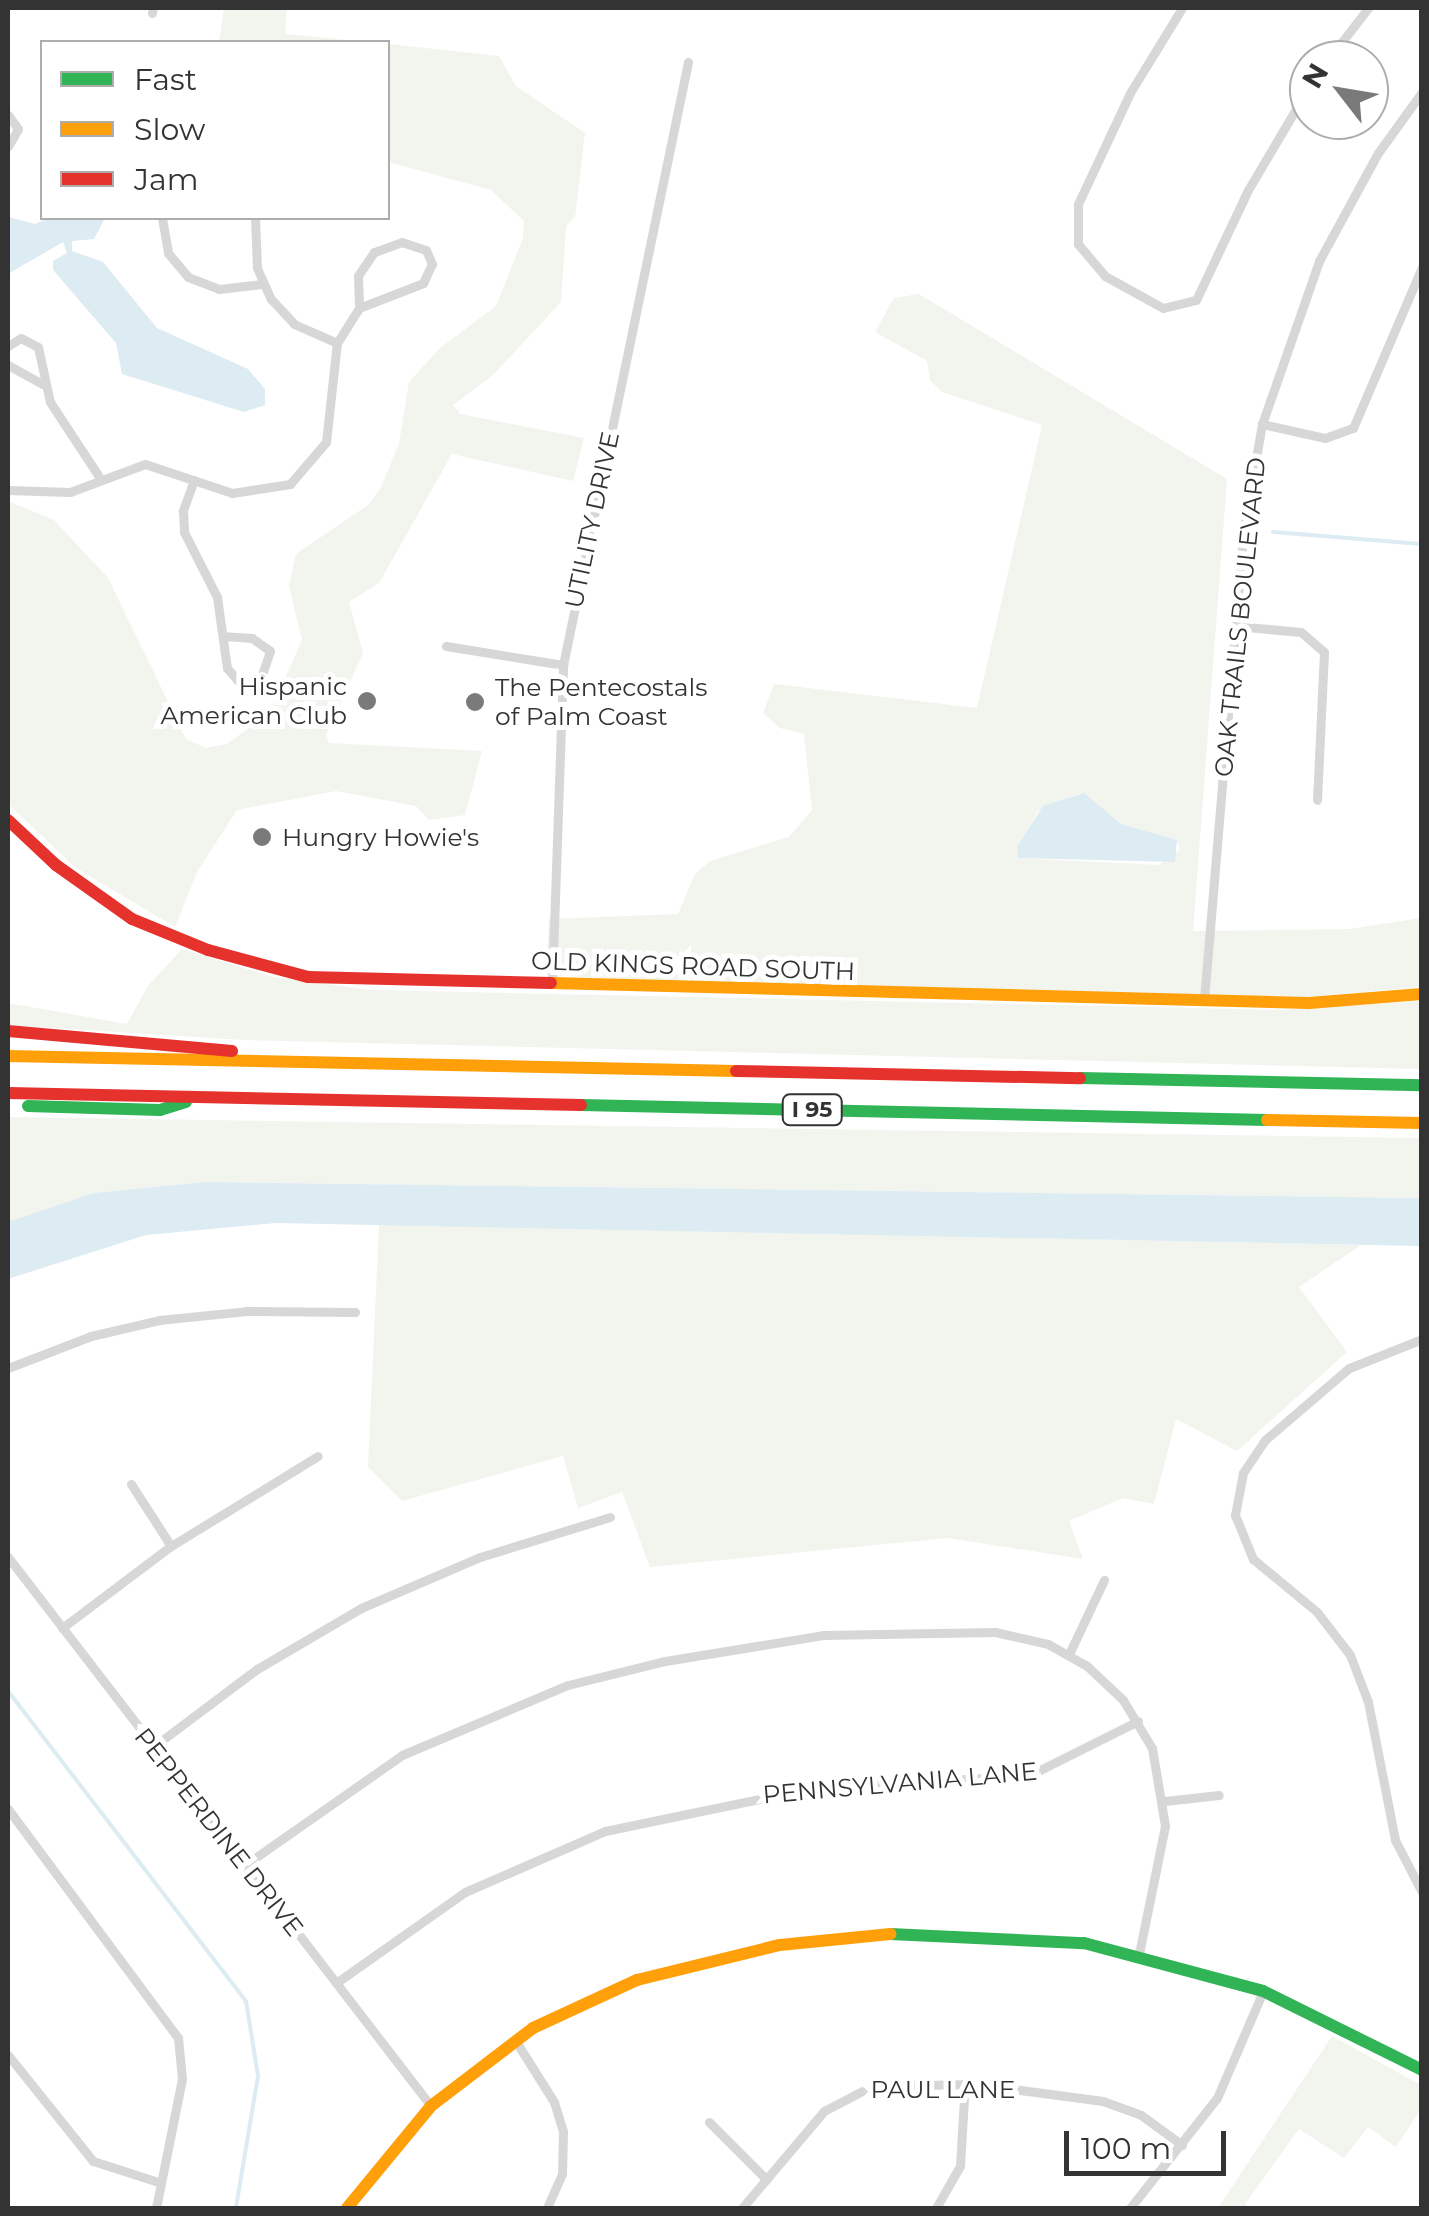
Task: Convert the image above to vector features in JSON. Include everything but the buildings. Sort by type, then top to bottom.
[{"type":"main road","name":"OLD KINGS ROAD SOUTH","points":[[8,820],[132,919],[260,967],[351,981],[1309,1003],[1422,994]]},
{"type":"main road","points":[[8,1031],[214,1048],[286,1062]]},
{"type":"main road","name":"I 95","points":[[8,1056],[1422,1086]]},
{"type":"main road","name":"I 95","points":[[8,1094],[1422,1123]]},
{"type":"main road","points":[[8,1106],[160,1110],[203,1097]]},
{"type":"main road","points":[[347,2208],[431,2106],[515,2040],[607,1991],[780,1945],[956,1932],[1029,1936],[1139,1954],[1264,1991],[1422,2070]]},
{"type":"street","points":[[1182,8],[1124,103],[1078,204],[1078,244],[1105,276],[1163,308],[1196,300],[1248,190],[1289,121]]},
{"type":"street","points":[[1343,40],[1368,8]]},
{"type":"street","name":"UTILITY DRIVE","points":[[552,984],[563,664],[688,62]]},
{"type":"street","name":"OAK TRAILS BOULEVARD","points":[[1204,1000],[1248,494],[1262,424],[1319,261],[1378,153],[1422,92]]},
{"type":"street","points":[[8,115],[18,129],[8,146]]},
{"type":"street","points":[[162,220],[168,253],[188,277],[219,289],[262,284]]},
{"type":"street","points":[[255,220],[262,284],[287,318],[337,344]]},
{"type":"street","points":[[8,490],[58,494],[145,464],[247,494],[280,489],[300,477],[319,455],[330,426],[337,344],[359,308],[358,276],[374,252],[402,242],[426,250],[432,264],[422,283],[359,308]]},
{"type":"street","points":[[1262,424],[1325,438],[1354,428],[1422,267]]},
{"type":"street","points":[[8,346],[21,338],[34,342],[42,384],[100,478]]},
{"type":"street","points":[[8,365],[42,384]]},
{"type":"street","points":[[194,480],[184,532],[217,597],[224,636],[232,678],[259,683],[270,651],[252,638],[224,636]]},
{"type":"street","points":[[1236,626],[1301,632],[1324,652],[1316,800]]},
{"type":"street","points":[[446,646],[563,664]]},
{"type":"street","points":[[8,1368],[91,1336],[159,1320],[236,1311],[354,1312]]},
{"type":"street","points":[[1422,1339],[1348,1368],[1265,1440],[1243,1473],[1236,1515],[1252,1559],[1317,1612],[1350,1655],[1368,1702],[1395,1840],[1422,1892]]},
{"type":"street","points":[[62,1628],[172,1546],[318,1456]]},
{"type":"street","points":[[132,1484],[172,1546]]},
{"type":"street","points":[[153,1746],[256,1669],[361,1608],[480,1557],[610,1516]]},
{"type":"street","name":"PEPPERDINE DRIVE","points":[[8,1557],[431,2106]]},
{"type":"street","points":[[1069,1654],[1104,1580]]},
{"type":"street","points":[[244,1864],[416,1748],[510,1705],[600,1676],[744,1645],[900,1630],[1006,1633],[1069,1654],[1106,1682],[1138,1720],[1165,1801],[1139,1954]]},
{"type":"street","name":"PENNSYLVANIA LANE","points":[[336,1983],[450,1901],[582,1838],[795,1789],[1028,1776],[1138,1720]]},
{"type":"street","points":[[1165,1801],[1219,1795]]},
{"type":"street","points":[[8,1809],[178,2038],[182,2079],[156,2208]]},
{"type":"street","points":[[1130,2208],[1182,2145],[1225,2082],[1264,1991]]},
{"type":"street","points":[[515,2040],[548,2090],[564,2131],[562,2174],[547,2208]]},
{"type":"street","points":[[8,2055],[93,2161],[161,2183]]},
{"type":"street","points":[[936,2208],[960,2166],[964,2084]]},
{"type":"street","name":"PAUL LANE","points":[[742,2208],[816,2119],[848,2093],[879,2085],[964,2084],[1114,2104],[1182,2145]]},
{"type":"street","points":[[709,2122],[766,2179]]},
{"type":"shaded area","points":[[224,8],[287,8],[285,34],[347,40],[219,40]]},
{"type":"shaded area","points":[[390,44],[499,56],[516,86],[585,133],[575,217],[566,226],[561,302],[493,375],[453,405],[460,414],[584,438],[573,481],[452,454],[379,583],[349,602],[363,653],[326,735],[329,743],[482,751],[465,815],[429,820],[416,806],[336,791],[237,810],[197,872],[175,927],[76,868],[8,804],[8,501],[54,520],[108,578],[186,739],[206,748],[227,744],[270,712],[302,640],[289,586],[296,554],[368,505],[381,487],[399,444],[409,382],[440,348],[496,306],[523,238],[524,221],[491,190],[390,163]]},
{"type":"shaded area","points":[[8,217],[35,224],[44,220],[104,220],[94,239],[72,241],[72,251],[103,262],[157,328],[248,369],[265,389],[265,405],[244,412],[122,374],[116,343],[53,270],[53,261],[67,253],[63,242],[8,274]]},
{"type":"shaded area","points":[[919,294],[1227,479],[1193,931],[1349,929],[1421,918],[1421,987],[1309,997],[765,986],[546,975],[549,919],[678,914],[695,874],[710,861],[789,837],[812,810],[804,734],[780,728],[763,713],[774,684],[977,708],[1042,425],[942,392],[930,380],[927,361],[875,332],[894,298]],"holes":[[[1080,793],[1121,824],[1177,840],[1180,850],[1159,865],[1018,858],[1017,847],[1038,811]]]},
{"type":"shaded area","points":[[1084,793],[1121,824],[1177,840],[1175,862],[1018,858],[1017,846],[1043,806]]},
{"type":"shaded area","points":[[182,949],[273,977],[371,990],[1285,1010],[1421,1001],[1422,1069],[243,1040],[8,1025],[8,1003],[127,1024],[148,986]]},
{"type":"shaded area","points":[[8,1117],[1421,1138],[1421,1198],[205,1182],[93,1193],[8,1222]]},
{"type":"shaded area","points":[[205,1182],[1421,1198],[1421,1246],[276,1223],[146,1235],[8,1279],[8,1222],[93,1193]]},
{"type":"shaded area","points":[[379,1225],[1361,1245],[1299,1287],[1347,1352],[1237,1451],[1176,1419],[1154,1504],[1123,1498],[1069,1521],[1083,1559],[948,1538],[650,1567],[622,1492],[578,1508],[563,1456],[402,1501],[368,1467]]},
{"type":"shaded area","points":[[1332,2036],[1421,2085],[1421,2109],[1396,2147],[1368,2127],[1344,2158],[1299,2129],[1245,2204],[1250,2208],[1218,2208]]},
{"type":"waterway","points":[[1273,532],[1422,544]]},
{"type":"waterway","points":[[8,1691],[246,2001],[258,2076],[236,2208]]},
{"type":"traffic: fast","points":[[1080,1078],[1422,1085]]},
{"type":"traffic: fast","points":[[28,1106],[160,1110],[186,1102]]},
{"type":"traffic: fast","points":[[581,1105],[1267,1120]]},
{"type":"traffic: fast","points":[[890,1934],[1084,1943],[1263,1991],[1422,2070]]},
{"type":"traffic: slow","points":[[551,983],[1309,1003],[1422,994]]},
{"type":"traffic: slow","points":[[8,1056],[736,1071]]},
{"type":"traffic: slow","points":[[1267,1120],[1422,1123]]},
{"type":"traffic: slow","points":[[347,2208],[431,2106],[533,2028],[637,1980],[780,1945],[890,1934]]},
{"type":"traffic: jam","points":[[8,820],[56,865],[132,919],[208,950],[308,977],[551,983]]},
{"type":"traffic: jam","points":[[8,1031],[232,1051]]},
{"type":"traffic: jam","points":[[736,1071],[1080,1078]]},
{"type":"traffic: jam","points":[[8,1093],[581,1105]]},
{"type":"place","name":"Hispanic American Club","points":[[367,701]]},
{"type":"place","name":"The Pentecostals of Palm Coast","points":[[475,702]]},
{"type":"place","name":"Hungry Howie's","points":[[262,837]]}]
